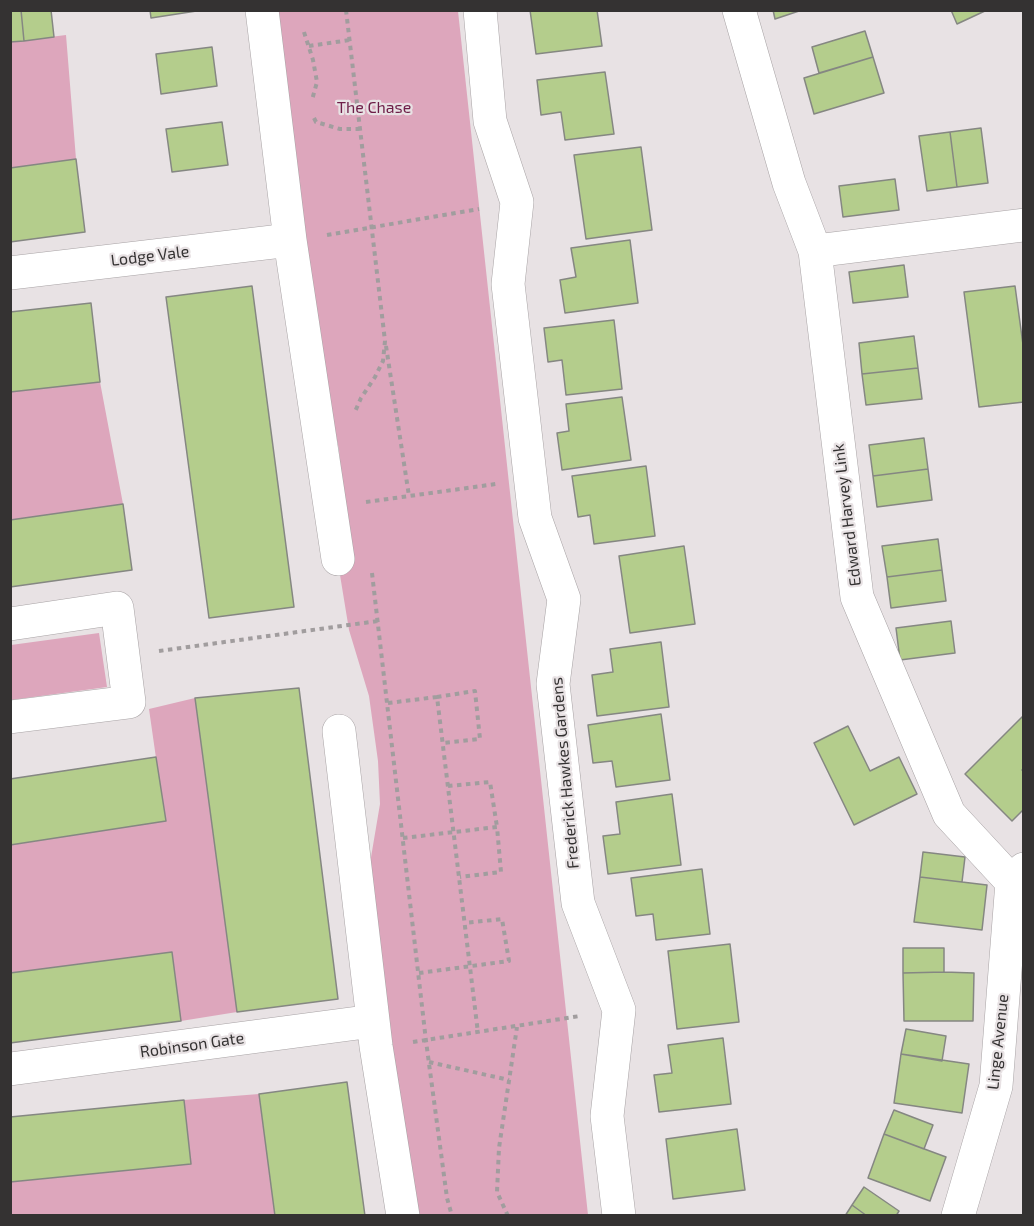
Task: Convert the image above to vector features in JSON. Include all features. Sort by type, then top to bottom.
[{"type":"street","points":[[262,10],[290,240],[338,559]]},
{"type":"street","name":"Frederick Hawkes Gardens","points":[[480,10],[490,121],[517,202],[508,284],[535,518],[564,599],[553,684],[578,903],[620,1010],[607,1116],[619,1215]]},
{"type":"street","name":"Edward Harvey Link","points":[[739,10],[789,183],[815,251],[857,597],[949,814],[1018,875]]},
{"type":"street","points":[[815,251],[1023,225]]},
{"type":"street","name":"Lodge Vale","points":[[10,273],[290,240]]},
{"type":"street","points":[[10,624],[117,608],[129,702],[10,717]]},
{"type":"street","points":[[339,730],[373,1021],[403,1215]]},
{"type":"street","name":"Linge Avenue","points":[[958,1215],[996,1086],[1018,875]]},
{"type":"street","name":"Robinson Gate","points":[[10,1069],[373,1021]]},
{"type":"path","points":[[346,10],[385,341],[409,496]]},
{"type":"path","points":[[301,24],[309,46],[317,82],[311,103]]},
{"type":"path","points":[[309,46],[350,40]]},
{"type":"path","points":[[309,110],[316,122],[340,129],[361,129]]},
{"type":"path","points":[[290,240],[517,202]]},
{"type":"path","points":[[354,416],[361,398],[375,377],[382,361],[385,341]]},
{"type":"path","points":[[363,502],[497,484]]},
{"type":"path","points":[[370,562],[426,1041],[447,1198],[452,1215]]},
{"type":"path","points":[[123,655],[378,621]]},
{"type":"path","points":[[388,703],[475,692],[480,739],[442,743]]},
{"type":"path","points":[[437,697],[478,1033]]},
{"type":"path","points":[[448,786],[490,782],[497,827],[501,872],[460,877]]},
{"type":"path","points":[[403,838],[497,827]]},
{"type":"path","points":[[419,973],[508,961],[502,919],[465,923]]},
{"type":"path","points":[[426,1041],[620,1010]]},
{"type":"path","points":[[508,1215],[497,1192],[499,1148],[517,1027]]},
{"type":"path","points":[[429,1062],[509,1080]]},
{"type":"green space","name":"The Chase","points":[[271,11],[458,11],[588,1215],[419,1215],[367,881],[380,804],[378,761],[369,696],[349,630],[340,575],[343,506],[339,450],[329,401]]},
{"type":"green space","points":[[66,35],[76,159],[11,168],[10,42]]},
{"type":"green space","points":[[100,382],[123,504],[11,520],[10,392]]},
{"type":"green space","points":[[99,633],[107,687],[11,700],[11,645]]},
{"type":"green space","points":[[195,698],[237,1012],[181,1021],[172,952],[11,973],[11,845],[165,821],[149,709]]},
{"type":"green space","points":[[259,1094],[275,1215],[11,1216],[11,1182],[191,1164],[184,1100]]},
{"type":"building","points":[[10,10],[21,10],[24,41],[10,42]]},
{"type":"building","points":[[21,10],[51,10],[54,37],[24,41]]},
{"type":"building","points":[[150,10],[203,10],[151,18]]},
{"type":"building","points":[[530,10],[597,10],[602,46],[536,54]]},
{"type":"building","points":[[773,10],[802,10],[775,19]]},
{"type":"building","points":[[951,10],[987,10],[957,24]]},
{"type":"building","points":[[865,31],[873,57],[819,73],[812,47]]},
{"type":"building","points":[[212,47],[217,86],[161,94],[156,54]]},
{"type":"building","points":[[873,57],[884,93],[814,114],[804,78]]},
{"type":"building","points":[[605,72],[614,134],[565,140],[561,112],[541,115],[537,80]]},
{"type":"building","points":[[222,122],[228,165],[172,172],[166,129]]},
{"type":"building","points":[[981,128],[988,183],[957,187],[950,132]]},
{"type":"building","points":[[950,132],[957,187],[927,191],[919,136]]},
{"type":"building","points":[[641,147],[652,230],[586,239],[574,155]]},
{"type":"building","points":[[76,159],[85,232],[10,242],[10,168]]},
{"type":"building","points":[[895,179],[899,210],[843,217],[839,186]]},
{"type":"building","points":[[630,240],[638,303],[565,313],[560,280],[576,277],[571,248]]},
{"type":"building","points":[[904,265],[908,297],[853,303],[849,272]]},
{"type":"building","points":[[252,286],[294,607],[209,618],[166,297]]},
{"type":"building","points":[[1015,286],[1024,352],[1024,402],[979,407],[964,292]]},
{"type":"building","points":[[91,303],[100,382],[10,392],[10,312]]},
{"type":"building","points":[[614,320],[622,389],[566,395],[562,360],[548,362],[544,328]]},
{"type":"building","points":[[914,336],[918,368],[862,374],[859,343]]},
{"type":"building","points":[[918,368],[922,399],[866,405],[862,374]]},
{"type":"building","points":[[622,397],[631,460],[562,470],[557,433],[569,431],[566,404]]},
{"type":"building","points":[[924,438],[928,469],[873,476],[869,445]]},
{"type":"building","points":[[646,466],[655,536],[594,544],[590,515],[578,517],[572,476]]},
{"type":"building","points":[[928,469],[932,500],[877,507],[873,476]]},
{"type":"building","points":[[123,504],[132,570],[10,587],[10,520]]},
{"type":"building","points":[[938,539],[942,570],[887,577],[882,546]]},
{"type":"building","points":[[684,546],[695,624],[630,633],[619,556]]},
{"type":"building","points":[[942,570],[946,601],[891,608],[887,577]]},
{"type":"building","points":[[951,621],[955,653],[900,660],[896,628]]},
{"type":"building","points":[[661,642],[669,707],[597,716],[592,675],[613,672],[610,649]]},
{"type":"building","points":[[299,688],[338,999],[237,1012],[195,698]]},
{"type":"building","points":[[661,714],[670,780],[616,787],[612,761],[593,763],[588,725]]},
{"type":"building","points":[[1024,715],[1024,768],[1022,770],[1024,772],[1024,809],[1012,821],[965,774]]},
{"type":"building","points":[[848,726],[870,771],[899,757],[917,794],[854,825],[814,743]]},
{"type":"building","points":[[156,757],[166,821],[10,845],[10,779]]},
{"type":"building","points":[[672,794],[681,865],[608,874],[603,836],[620,834],[616,802]]},
{"type":"building","points":[[923,852],[965,857],[962,882],[920,877]]},
{"type":"building","points":[[702,869],[710,934],[656,940],[653,914],[636,916],[631,878]]},
{"type":"building","points":[[920,877],[987,885],[982,930],[914,922]]},
{"type":"building","points":[[730,944],[739,1022],[677,1029],[668,951]]},
{"type":"building","points":[[903,948],[944,948],[944,972],[903,973]]},
{"type":"building","points":[[172,952],[181,1021],[10,1043],[10,973]]},
{"type":"building","points":[[903,973],[974,973],[973,1021],[904,1021]]},
{"type":"building","points":[[906,1029],[946,1036],[942,1061],[901,1054]]},
{"type":"building","points":[[723,1038],[731,1104],[659,1112],[654,1075],[672,1073],[668,1045]]},
{"type":"building","points":[[901,1054],[969,1064],[962,1113],[894,1103]]},
{"type":"building","points":[[347,1082],[365,1216],[275,1216],[259,1094]]},
{"type":"building","points":[[184,1100],[191,1164],[10,1182],[10,1117]]},
{"type":"building","points":[[894,1110],[933,1125],[924,1149],[884,1134]]},
{"type":"building","points":[[737,1129],[745,1190],[673,1199],[666,1139]]},
{"type":"building","points":[[884,1134],[946,1157],[930,1201],[868,1178]]},
{"type":"building","points":[[864,1187],[899,1211],[896,1216],[867,1216],[852,1205]]},
{"type":"building","points":[[852,1205],[867,1216],[845,1216]]}]
